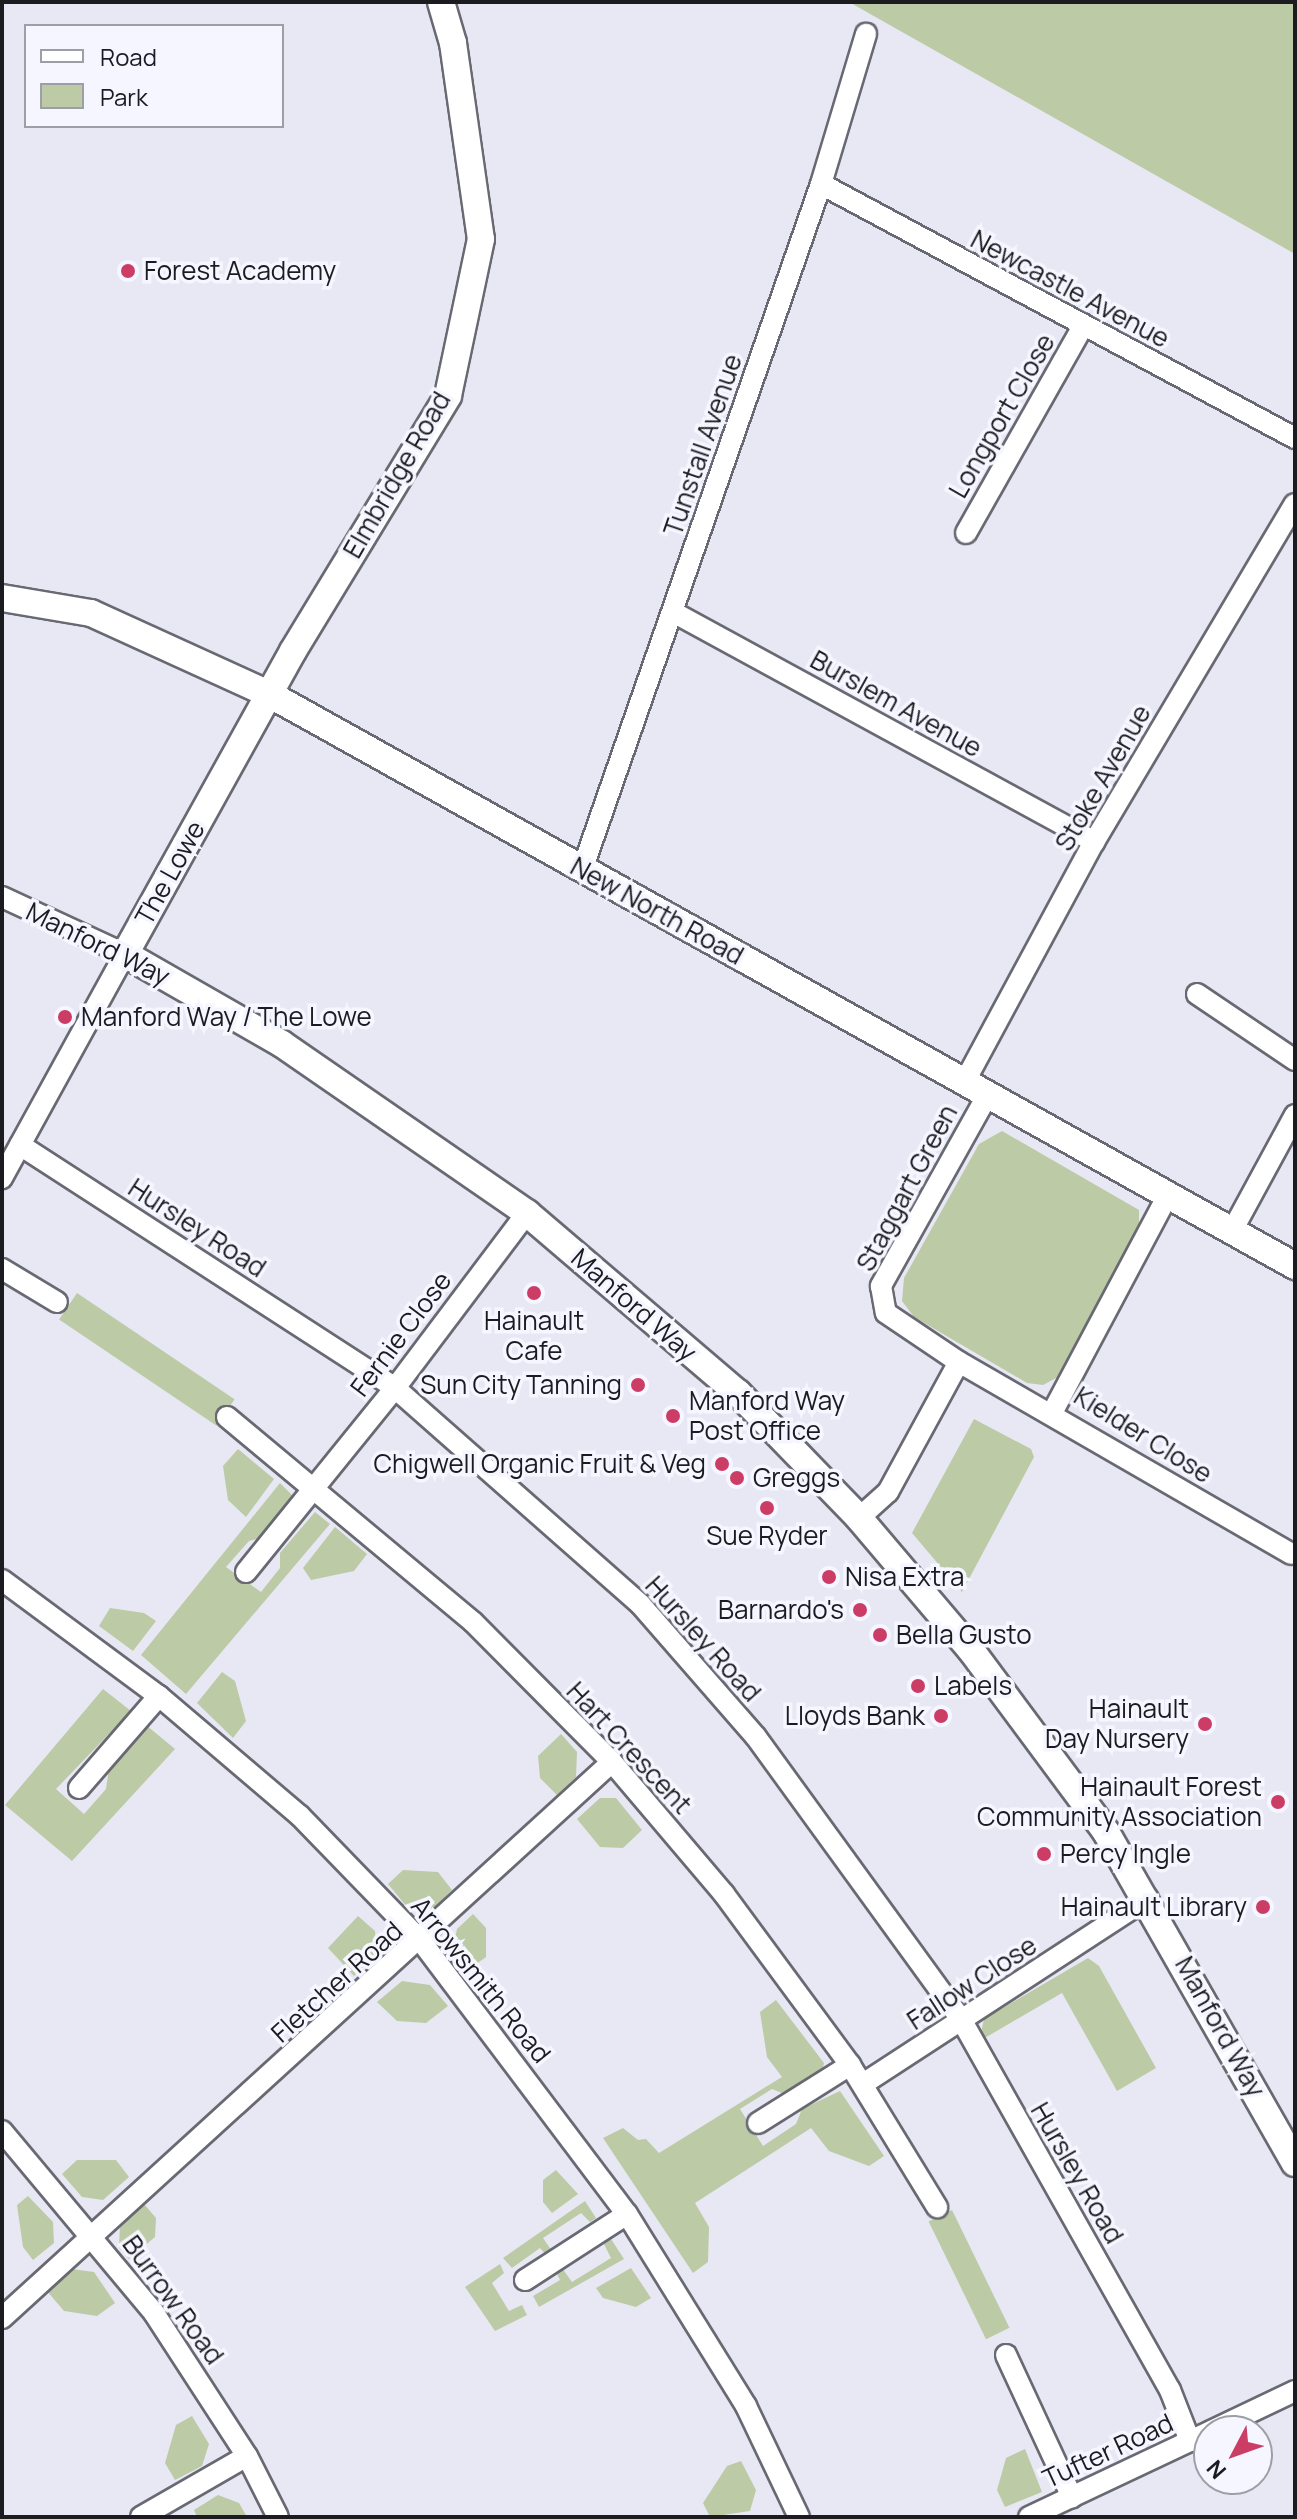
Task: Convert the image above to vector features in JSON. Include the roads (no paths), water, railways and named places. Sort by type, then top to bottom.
[{"type":"street","name":"Elmbridge Road","points":[[269,694],[448,396],[481,239],[453,43],[441,2]]},
{"type":"street","name":"Tunstall Avenue","points":[[582,870],[821,184],[866,34]]},
{"type":"street","name":"Newcastle Avenue","points":[[821,184],[1295,438]]},
{"type":"street","name":"Longport Close","points":[[966,533],[1083,326]]},
{"type":"street","name":"Stoke Avenue","points":[[976,1090],[1094,842],[1295,504]]},
{"type":"street","name":"New North Road","points":[[2,598],[91,613],[269,694],[1295,1266]]},
{"type":"street","name":"Burslem Avenue","points":[[673,612],[1094,842]]},
{"type":"street","name":"The Lowe","points":[[2,1178],[269,694]]},
{"type":"street","name":"Manford Way","points":[[2,897],[125,954],[282,1044],[527,1213],[738,1393],[859,1518],[971,1650],[1148,1898],[1295,2163]]},
{"type":"street","points":[[1197,994],[1295,1060]]},
{"type":"street","name":"Staggart Green","points":[[976,1090],[881,1286],[880,1298],[898,1326],[1052,1413]]},
{"type":"street","points":[[1232,1231],[1295,1115]]},
{"type":"street","name":"Hursley Road","points":[[20,1145],[395,1388],[640,1604],[756,1737],[962,2021],[1170,2390],[1190,2441]]},
{"type":"street","name":"Kielder Close","points":[[1168,1195],[1052,1413],[1292,1554]]},
{"type":"street","name":"Fernie Close","points":[[246,1572],[395,1388],[527,1213]]},
{"type":"street","points":[[2,1269],[57,1302]]},
{"type":"street","points":[[859,1518],[888,1492],[959,1362]]},
{"type":"street","name":"Hart Crescent","points":[[227,1417],[315,1486],[473,1622],[612,1762],[724,1894],[850,2065],[937,2207]]},
{"type":"street","name":"Arrowsmith Road","points":[[2,1580],[159,1696],[300,1816],[421,1941],[627,2214],[746,2406],[792,2515]]},
{"type":"street","points":[[79,1788],[159,1696]]},
{"type":"street","name":"Fletcher Road","points":[[2,2318],[421,1941],[612,1762]]},
{"type":"street","name":"Fallow Close","points":[[863,2084],[1148,1898]]},
{"type":"street","points":[[758,2123],[850,2065]]},
{"type":"street","name":"Burrow Road","points":[[2,2131],[94,2237],[154,2313],[247,2456],[278,2517]]},
{"type":"street","points":[[525,2280],[627,2214]]},
{"type":"street","points":[[1006,2355],[1072,2497]]},
{"type":"street","name":"Tufter Road","points":[[1245,2415],[1295,2391]]},
{"type":"street","name":"Tufter Road","points":[[1029,2517],[1193,2440]]},
{"type":"street","points":[[141,2517],[247,2456]]},
{"type":"place","name":"Forest Academy","points":[[128,271]]},
{"type":"place","name":"Manford Way / The Lowe","points":[[65,1017]]},
{"type":"place","name":"Hainault Cafe","points":[[534,1293]]},
{"type":"place","name":"Sun City Tanning","points":[[638,1385]]},
{"type":"place","name":"Manford Way Post Office","points":[[673,1416]]},
{"type":"place","name":"Chigwell Organic Fruit & Veg","points":[[722,1464]]},
{"type":"place","name":"Greggs","points":[[737,1478]]},
{"type":"place","name":"Sue Ryder","points":[[767,1508]]},
{"type":"place","name":"Nisa Extra","points":[[829,1577]]},
{"type":"place","name":"Barnardo's","points":[[860,1610]]},
{"type":"place","name":"Bella Gusto","points":[[880,1635]]},
{"type":"place","name":"Labels","points":[[918,1686]]},
{"type":"place","name":"Lloyds Bank","points":[[941,1716]]},
{"type":"place","name":"Hainault Day Nursery","points":[[1205,1724]]},
{"type":"place","name":"Hainault Forest Community Association","points":[[1278,1802]]},
{"type":"place","name":"Percy Ingle","points":[[1044,1854]]},
{"type":"place","name":"Hainault Library","points":[[1263,1907]]}]
